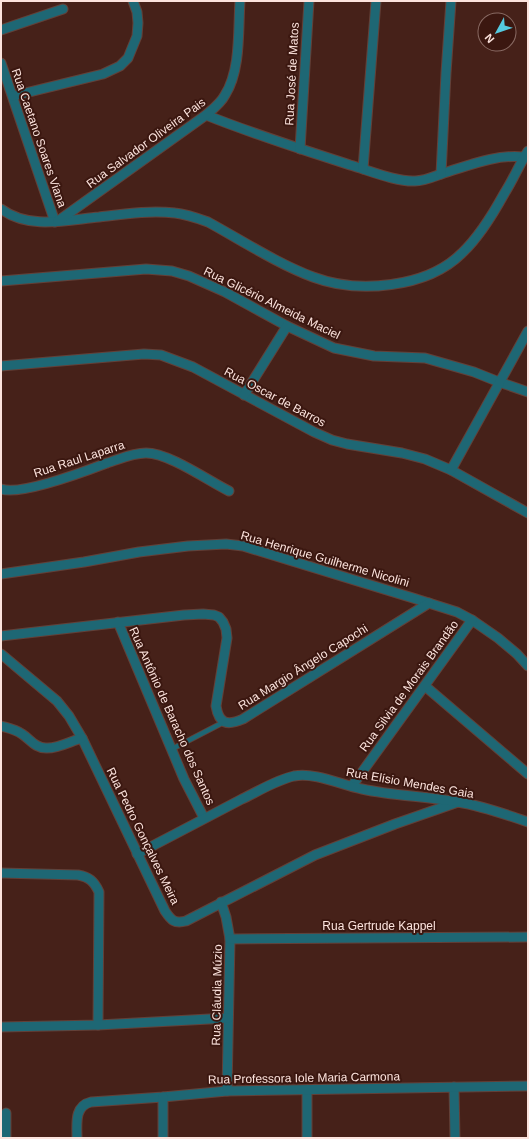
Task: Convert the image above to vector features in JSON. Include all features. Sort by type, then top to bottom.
[{"type":"street","points":[[13,96],[103,74],[120,66],[128,58],[137,36],[137,12],[133,1]]},
{"type":"street","name":"Rua Salvador Oliveira Pais","points":[[56,222],[206,115],[225,97],[234,73],[237,54],[240,1]]},
{"type":"street","name":"Rua José de Matos","points":[[300,149],[309,1]]},
{"type":"street","points":[[363,169],[376,1]]},
{"type":"street","points":[[441,174],[451,1]]},
{"type":"street","points":[[1,30],[63,9]]},
{"type":"street","name":"Rua Caetano Soares Viana","points":[[1,63],[31,154],[56,222]]},
{"type":"street","points":[[206,115],[300,149],[404,180],[415,181],[426,179],[481,161],[526,154]]},
{"type":"street","points":[[1,209],[20,219],[42,222],[56,222],[154,212],[176,213],[195,217],[208,222],[287,265],[313,277],[350,285],[401,284],[433,274],[462,254],[487,221],[526,154]]},
{"type":"street","name":"Rua Glicério Almeida Maciel","points":[[1,281],[146,269],[172,271],[189,276],[225,292],[287,326],[334,348],[374,356],[425,358],[474,372],[528,392]]},
{"type":"street","points":[[244,394],[287,326]]},
{"type":"street","points":[[450,470],[528,331]]},
{"type":"street","name":"Rua Oscar de Barros","points":[[1,366],[144,354],[161,355],[193,367],[314,432],[332,440],[402,453],[425,459],[450,470],[528,513]]},
{"type":"street","name":"Rua Raul Laparra","points":[[1,489],[15,491],[34,487],[131,455],[146,453],[157,454],[171,460],[229,490]]},
{"type":"street","name":"Rua Henrique Guilherme Nicolini","points":[[1,574],[84,562],[139,552],[208,544],[243,546],[457,612],[472,620],[498,638],[517,654],[528,666]]},
{"type":"street","name":"Rua Margio Ângelo Capochi","points":[[224,722],[231,723],[243,719],[429,603]]},
{"type":"street","points":[[1,636],[118,622],[204,614],[214,615],[219,617],[223,622],[227,638],[216,706],[217,714],[224,722]]},
{"type":"street","name":"Rua Silvia de Morais Brandão","points":[[352,786],[472,620]]},
{"type":"street","name":"Rua Antônio de Baracho dos Santos","points":[[118,622],[184,780],[204,818]]},
{"type":"street","name":"Rua Pedro Gonçalves Meira","points":[[1,654],[57,701],[70,716],[82,738],[164,910],[174,922],[186,921],[315,855],[458,802]]},
{"type":"street","points":[[425,686],[528,774]]},
{"type":"street","points":[[1,726],[12,729],[22,734],[34,744],[46,748],[82,738]]},
{"type":"street","name":"Rua Elísio Mendes Gaia","points":[[137,854],[274,783],[292,777],[305,775],[396,794],[458,802],[528,822]]},
{"type":"street","points":[[1,873],[78,875],[87,877],[96,885],[99,892],[98,1025]]},
{"type":"street","name":"Rua Cláudia Múzio","points":[[221,902],[226,916],[230,939],[227,1091]]},
{"type":"street","name":"Rua Gertrude Kappel","points":[[230,939],[528,937]]},
{"type":"street","points":[[1,1027],[98,1025],[228,1018]]},
{"type":"street","name":"Rua Professora Iole Maria Carmona","points":[[77,1138],[78,1114],[81,1106],[85,1103],[91,1102],[227,1091],[528,1086]]},
{"type":"street","points":[[454,1087],[455,1138]]},
{"type":"street","points":[[307,1090],[307,1138]]},
{"type":"street","points":[[163,1097],[163,1138]]},
{"type":"street","points":[[6,1113],[6,1138]]},
{"type":"lane","points":[[172,750],[224,722]]}]
